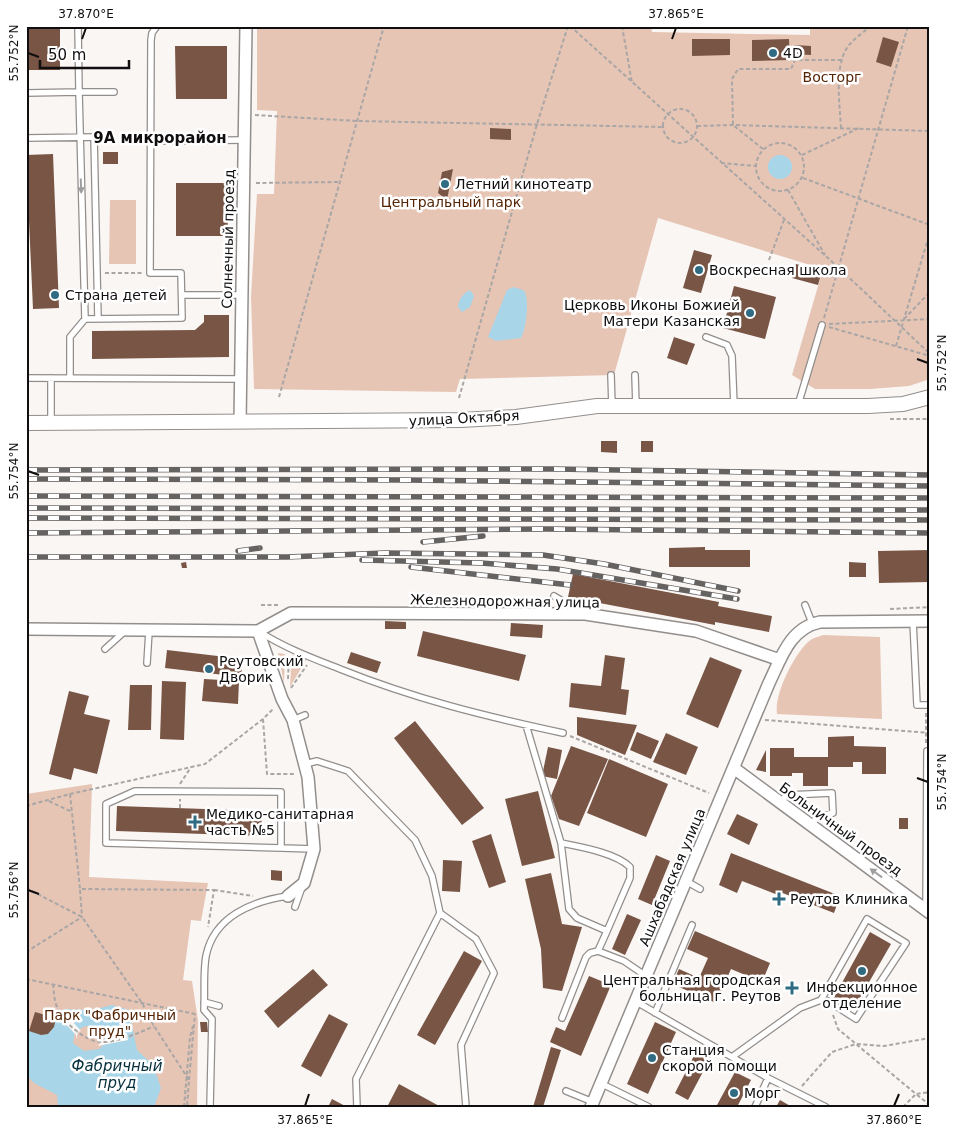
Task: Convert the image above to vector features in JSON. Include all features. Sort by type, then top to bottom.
[{"type":"street","name":"Солнечный проезд","points":[[240,422],[246,26]]},
{"type":"street","name":"улица Октября","points":[[26,423],[491,419],[574,408],[612,406],[797,407],[903,404],[930,397]]},
{"type":"street","name":"Железнодорожная улица","points":[[26,630],[258,631],[292,613],[585,614],[696,631],[780,660]]},
{"type":"street","points":[[812,624],[930,621]]},
{"type":"street","name":"Ашхабадская улица","points":[[592,1104],[780,660],[798,632],[812,624]]},
{"type":"street","points":[[258,631],[282,700],[293,720],[305,764],[314,849],[304,883],[288,896]]},
{"type":"street","name":"Больничный проезд","points":[[734,769],[928,911]]},
{"type":"lane","points":[[70,378],[70,337],[85,319],[78,26]]},
{"type":"lane","points":[[85,319],[182,318],[181,273],[150,273],[151,40],[152,33],[157,26]]},
{"type":"lane","points":[[26,93],[114,92]]},
{"type":"lane","points":[[26,138],[94,137],[98,319]]},
{"type":"lane","points":[[150,141],[244,140]]},
{"type":"lane","points":[[182,295],[242,295]]},
{"type":"lane","points":[[797,407],[822,325]]},
{"type":"lane","points":[[706,338],[728,345],[732,356],[734,407]]},
{"type":"lane","points":[[611,375],[612,406]]},
{"type":"lane","points":[[635,375],[636,406]]},
{"type":"lane","points":[[26,378],[240,379]]},
{"type":"lane","points":[[51,378],[51,423]]},
{"type":"lane","points":[[554,596],[585,614]]},
{"type":"lane","points":[[805,605],[812,624]]},
{"type":"lane","points":[[913,621],[917,705],[928,705]]},
{"type":"lane","points":[[105,649],[125,631]]},
{"type":"lane","points":[[147,663],[150,631]]},
{"type":"lane","points":[[258,631],[289,649],[391,690],[467,712],[563,734]]},
{"type":"lane","points":[[293,720],[305,716]]},
{"type":"lane","points":[[526,725],[561,842],[569,910],[577,918],[607,931]]},
{"type":"lane","points":[[926,751],[928,911]]},
{"type":"lane","points":[[305,764],[317,761],[348,771],[415,840],[432,876],[440,913],[356,1079],[357,1107]]},
{"type":"lane","points":[[280,848],[281,792],[135,791],[106,804],[106,843],[314,849]]},
{"type":"lane","points":[[779,802],[788,795],[832,793],[833,813],[818,817],[810,825]]},
{"type":"lane","points":[[561,842],[625,862],[630,868],[630,878],[598,951]]},
{"type":"lane","points":[[686,881],[700,889]]},
{"type":"lane","points":[[295,907],[304,883]]},
{"type":"lane","points":[[210,1107],[212,1019],[204,1010],[206,956],[218,930],[228,918],[247,906],[268,899],[288,896]]},
{"type":"lane","points":[[440,913],[476,939],[494,973],[461,1045],[466,1107]]},
{"type":"lane","points":[[732,1057],[800,1008],[824,1001],[856,1019],[906,943],[867,919],[824,1001]]},
{"type":"lane","points":[[656,1013],[692,925]]},
{"type":"lane","points":[[562,1018],[586,957],[590,953],[598,951],[624,961],[646,976]]},
{"type":"lane","points":[[635,1001],[768,1078],[826,1107]]},
{"type":"lane","points":[[204,1002],[219,1006]]},
{"type":"lane","points":[[755,1107],[768,1078]]},
{"type":"lane","points":[[600,1083],[649,1107]]},
{"type":"lane","points":[[566,1091],[592,1104]]},
{"type":"path","points":[[279,397],[384,26]]},
{"type":"path","points":[[459,398],[538,124],[569,26],[692,138],[840,268],[930,355]]},
{"type":"path","points":[[622,26],[632,83]]},
{"type":"path","points":[[841,128],[837,95],[843,60],[848,45],[871,26]]},
{"type":"path","points":[[822,325],[860,199],[908,26]]},
{"type":"path","points":[[733,125],[732,79],[738,69],[791,69],[795,60],[843,60]]},
{"type":"path","points":[[674,110],[687,110],[692,114],[697,126],[692,138],[680,143],[668,138],[663,127],[667,115],[674,110]]},
{"type":"path","points":[[245,115],[357,121],[663,127]]},
{"type":"path","points":[[733,125],[764,149]]},
{"type":"path","points":[[697,126],[733,125],[930,131]]},
{"type":"path","points":[[802,155],[860,128]]},
{"type":"path","points":[[784,142],[794,146],[805,162],[802,178],[797,185],[788,190],[777,191],[766,186],[758,178],[756,166],[758,157],[764,149],[773,143],[784,142]]},
{"type":"path","points":[[720,163],[756,166]]},
{"type":"path","points":[[802,178],[930,225]]},
{"type":"path","points":[[244,184],[340,182]]},
{"type":"path","points":[[788,190],[826,256]]},
{"type":"path","points":[[769,260],[784,220]]},
{"type":"path","points":[[896,346],[902,320],[930,232]]},
{"type":"path","points":[[97,274],[150,273]]},
{"type":"path","points":[[902,320],[930,292]]},
{"type":"path","points":[[822,325],[930,319]]},
{"type":"path","points":[[822,325],[930,355]]},
{"type":"path","points":[[261,605],[281,606]]},
{"type":"path","points":[[289,649],[288,692],[312,658]]},
{"type":"path","points":[[926,733],[928,705]]},
{"type":"path","points":[[26,806],[70,794],[205,764],[263,719],[274,707]]},
{"type":"path","points":[[761,719],[930,733]]},
{"type":"path","points":[[563,734],[709,793]]},
{"type":"path","points":[[180,780],[191,767]]},
{"type":"path","points":[[70,794],[82,917]]},
{"type":"path","points":[[47,800],[72,812]]},
{"type":"path","points":[[26,888],[82,917],[142,1004],[189,1080]]},
{"type":"path","points":[[80,889],[214,890],[258,896]]},
{"type":"path","points":[[208,932],[214,890]]},
{"type":"path","points":[[26,952],[82,917]]},
{"type":"path","points":[[26,979],[195,1014]]},
{"type":"path","points":[[53,984],[58,1009],[78,1033],[102,1042],[136,1034],[154,1026]]},
{"type":"path","points":[[824,1001],[838,1029],[930,1104]]},
{"type":"path","points":[[186,1107],[197,1005]]},
{"type":"path","points":[[186,1107],[186,1075],[190,1037],[194,1021]]},
{"type":"path","points":[[796,1092],[832,1052],[856,1044],[884,1046],[930,1038]]},
{"type":"path","points":[[903,1107],[916,1094],[930,1092]]},
{"type":"green space","name":"Центральный парк","points":[[257,26],[651,26],[652,32],[810,35],[810,26],[930,26],[930,379],[909,386],[870,389],[815,389],[792,375],[823,269],[658,218],[614,375],[460,379],[456,392],[254,389],[251,297],[257,194],[274,194],[277,111],[257,110]]},
{"type":"green space","points":[[110,200],[136,200],[136,264],[109,264]]},
{"type":"green space","points":[[823,635],[880,637],[882,719],[777,714],[779,696],[791,665],[808,642]]},
{"type":"green space","points":[[278,653],[285,654],[284,683]]},
{"type":"green space","points":[[292,655],[306,660],[290,687]]},
{"type":"green space","name":"Парк \"Фабричный пруд\"","points":[[92,784],[89,877],[208,883],[201,921],[191,920],[183,980],[192,981],[198,1020],[197,1107],[26,1107],[26,794]]},
{"type":"water","points":[[780,155],[789,158],[792,167],[789,176],[780,179],[771,176],[768,167],[771,158]]},
{"type":"water","points":[[513,287],[523,290],[526,295],[527,314],[523,334],[521,338],[496,341],[488,337],[507,290]]},
{"type":"water","points":[[470,290],[474,296],[470,307],[462,312],[458,307],[459,301]]},
{"type":"water","name":"Фабричный пруд","points":[[112,1005],[129,1010],[137,1050],[153,1065],[161,1088],[154,1107],[50,1107],[58,1105],[57,1095],[34,1083],[29,1078],[26,1080],[26,1030],[43,1033],[51,1030],[64,1009],[93,1010]],"holes":[[[86,1026],[102,1030],[105,1043],[99,1049],[84,1051],[73,1043],[75,1031]]]},
{"type":"pier","points":[[65,1013],[81,1031],[78,1032],[76,1039],[76,1035],[60,1018]]},
{"type":"pier","points":[[127,1033],[128,1040],[98,1046],[102,1040]]},
{"type":"building","points":[[28,26],[60,26],[60,70],[28,70]]},
{"type":"building","points":[[883,37],[899,42],[891,67],[876,62]]},
{"type":"building","points":[[692,39],[730,39],[730,55],[692,56]]},
{"type":"building","points":[[789,39],[790,60],[752,61],[752,40]]},
{"type":"building","points":[[794,45],[811,46],[811,55],[793,54]]},
{"type":"building","points":[[175,46],[227,46],[227,99],[176,99]]},
{"type":"building","points":[[490,128],[511,129],[511,140],[490,139]]},
{"type":"building","points":[[103,152],[118,152],[118,164],[103,164]]},
{"type":"building","points":[[53,154],[59,308],[33,309],[26,155]]},
{"type":"building","points":[[453,169],[447,200],[438,193],[442,172]]},
{"type":"building","points":[[176,183],[227,183],[228,236],[176,236]]},
{"type":"building","points":[[694,250],[712,255],[701,293],[683,288]]},
{"type":"building","points":[[796,264],[822,271],[818,285],[792,278]]},
{"type":"building","name":"Церковь Иконы Божией Матери Казанская","points":[[734,286],[776,297],[765,339],[723,328]]},
{"type":"building","points":[[204,315],[229,315],[229,357],[92,359],[92,331],[195,330],[204,322]]},
{"type":"building","points":[[674,337],[695,344],[687,365],[667,358]]},
{"type":"building","points":[[601,441],[617,441],[617,453],[601,452]]},
{"type":"building","points":[[641,441],[653,441],[653,452],[641,452]]},
{"type":"building","points":[[705,547],[705,550],[750,550],[750,567],[669,567],[669,548]]},
{"type":"building","points":[[930,550],[930,582],[879,583],[878,551]]},
{"type":"building","points":[[186,562],[187,568],[182,568],[181,563]]},
{"type":"building","points":[[849,562],[866,563],[866,577],[849,577]]},
{"type":"building","points":[[573,574],[719,602],[718,606],[772,616],[769,632],[715,622],[715,625],[568,597]]},
{"type":"building","points":[[385,621],[406,622],[406,629],[385,629]]},
{"type":"building","points":[[511,623],[543,625],[542,638],[510,636]]},
{"type":"building","points":[[423,631],[526,655],[519,681],[417,656]]},
{"type":"building","points":[[927,634],[930,634],[930,650],[927,650]]},
{"type":"building","points":[[167,650],[243,659],[241,677],[165,668]]},
{"type":"building","points":[[351,652],[381,662],[377,673],[347,663]]},
{"type":"building","points":[[605,655],[625,658],[621,689],[629,690],[626,715],[569,707],[571,683],[601,686]]},
{"type":"building","points":[[710,657],[742,670],[718,728],[686,714]]},
{"type":"building","points":[[204,679],[239,681],[238,704],[202,701]]},
{"type":"building","points":[[162,681],[186,682],[184,740],[160,739]]},
{"type":"building","points":[[130,685],[152,685],[151,730],[128,730]]},
{"type":"building","points":[[69,691],[89,696],[84,714],[110,720],[97,774],[74,768],[71,780],[49,774]]},
{"type":"building","points":[[577,717],[637,725],[625,755],[577,735]]},
{"type":"building","points":[[415,721],[484,808],[462,825],[394,738]]},
{"type":"building","points":[[637,732],[659,741],[651,759],[630,750]]},
{"type":"building","points":[[666,733],[698,747],[686,775],[653,762]]},
{"type":"building","points":[[854,736],[854,746],[886,747],[886,774],[862,774],[862,762],[853,762],[853,767],[828,767],[828,786],[803,786],[803,773],[792,773],[792,776],[770,776],[770,748],[794,748],[794,757],[828,757],[828,737]]},
{"type":"building","points":[[571,746],[608,759],[579,826],[559,819],[551,796]]},
{"type":"building","points":[[548,747],[562,750],[557,779],[542,776]]},
{"type":"building","points":[[766,750],[766,772],[756,770]]},
{"type":"building","points":[[609,759],[668,784],[646,837],[587,813]]},
{"type":"building","points":[[538,791],[555,858],[522,866],[505,799]]},
{"type":"building","points":[[117,806],[262,811],[261,836],[116,831]]},
{"type":"building","points":[[737,814],[758,824],[749,845],[727,834]]},
{"type":"building","points":[[899,818],[908,818],[908,829],[899,829]]},
{"type":"building","points":[[491,834],[506,882],[489,888],[472,841]]},
{"type":"building","points":[[731,853],[840,896],[834,913],[780,892],[778,895],[742,881],[737,893],[719,885]]},
{"type":"building","points":[[656,855],[670,861],[652,905],[638,899]]},
{"type":"building","points":[[443,860],[462,861],[460,892],[442,891]]},
{"type":"building","points":[[271,870],[282,871],[282,881],[271,880]]},
{"type":"building","points":[[551,873],[562,924],[582,927],[562,991],[543,988],[541,949],[525,879]]},
{"type":"building","points":[[627,914],[641,920],[625,955],[612,949]]},
{"type":"building","points":[[695,931],[770,963],[762,982],[731,969],[716,1003],[672,984],[679,969],[699,978],[708,958],[687,949]]},
{"type":"building","name":"Инфекционное отделение","points":[[870,932],[891,944],[853,1010],[833,999]]},
{"type":"building","points":[[464,951],[482,961],[435,1045],[417,1035]]},
{"type":"building","points":[[313,969],[328,985],[278,1028],[264,1011]]},
{"type":"building","points":[[589,976],[611,985],[581,1056],[550,1042],[556,1027],[565,1031]]},
{"type":"building","points":[[35,1012],[56,1018],[54,1027],[48,1034],[41,1035],[29,1031]]},
{"type":"building","points":[[329,1014],[348,1024],[321,1077],[301,1066]]},
{"type":"building","points":[[200,1022],[207,1022],[208,1032],[201,1032]]},
{"type":"building","name":"Станция скорой помощи","points":[[655,1022],[676,1032],[648,1094],[627,1084]]},
{"type":"building","points":[[699,1046],[713,1053],[688,1100],[675,1093]]},
{"type":"building","points":[[551,1047],[561,1050],[543,1107],[533,1107]]},
{"type":"building","name":"Морг","points":[[735,1072],[751,1080],[737,1107],[720,1107],[717,1105]]},
{"type":"building","points":[[399,1084],[441,1107],[387,1107]]},
{"type":"building","points":[[332,1099],[347,1107],[328,1107]]},
{"type":"building","points":[[780,1100],[792,1107],[776,1107]]},
{"type":"railway","points":[[26,470],[553,469],[930,475]]},
{"type":"railway","points":[[26,479],[405,480],[930,486]]},
{"type":"railway","points":[[26,496],[930,498]]},
{"type":"railway","points":[[26,508],[930,510]]},
{"type":"railway","points":[[26,518],[930,520]]},
{"type":"railway","points":[[26,533],[546,529],[930,533]]},
{"type":"railway","points":[[423,542],[483,536]]},
{"type":"railway","points":[[238,551],[260,548]]},
{"type":"railway","points":[[26,557],[287,557],[385,553],[543,555],[604,564],[738,591]]},
{"type":"railway","points":[[362,560],[481,563],[557,569],[737,599]]},
{"type":"railway","points":[[411,567],[570,585]]},
{"type":"place","name":"4D","points":[[773,53]]},
{"type":"place","name":"Летний кинотеатр","points":[[445,184]]},
{"type":"place","name":"Воскресная школа","points":[[699,270]]},
{"type":"place","name":"Страна детей","points":[[55,295]]},
{"type":"place","name":"Церковь Иконы Божией Матери Казанская","points":[[750,313]]},
{"type":"place","name":"Реутовский Дворик","points":[[209,669]]},
{"type":"place","name":"Медико-санитарная часть №5","points":[[195,822]]},
{"type":"place","name":"Реутов Клиника","points":[[779,899]]},
{"type":"place","name":"Инфекционное отделение","points":[[862,971]]},
{"type":"place","name":"Центральная городская больница г. Реутов","points":[[792,988]]},
{"type":"place","name":"Станция скорой помощи","points":[[652,1058]]},
{"type":"place","name":"Морг","points":[[734,1093]]},
{"type":"district","name":"9А микрорайон","points":[[160,138]]},
{"type":"park label","name":"Восторг","points":[[832,77]]}]
